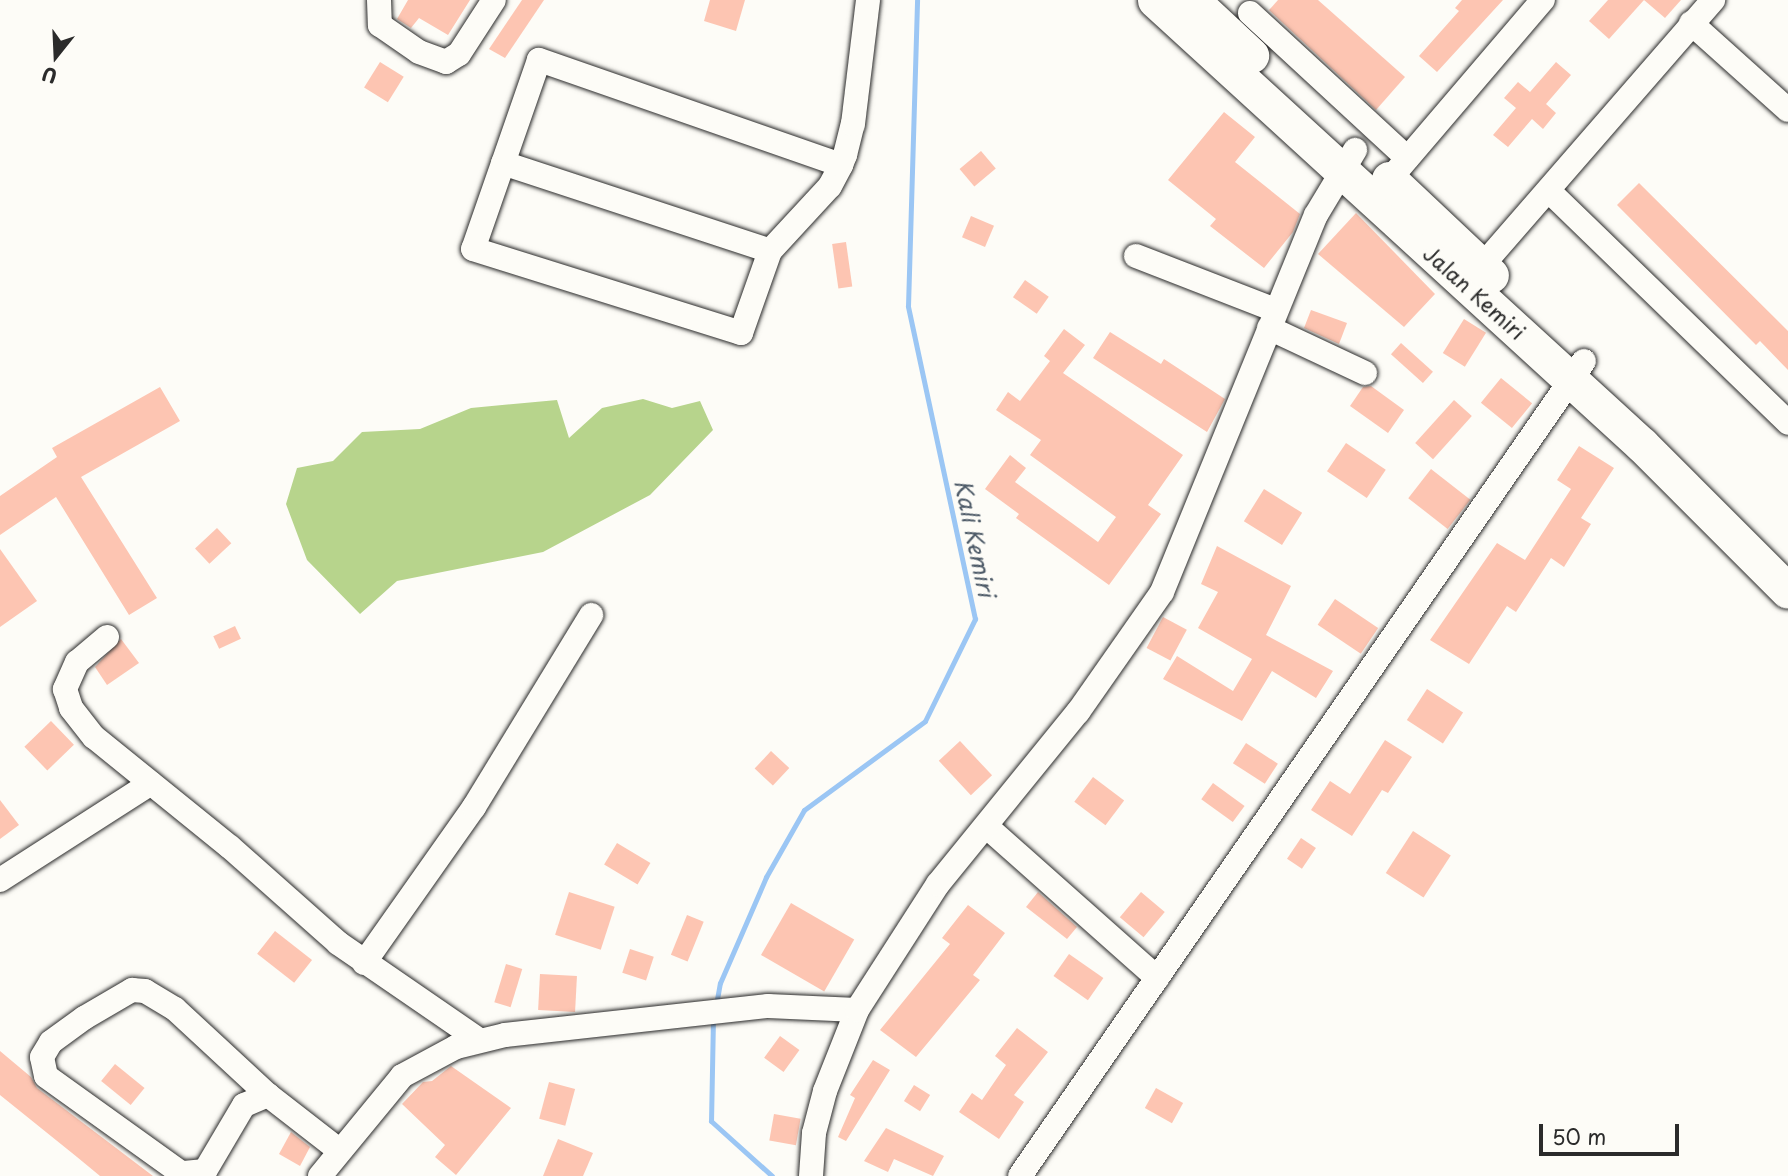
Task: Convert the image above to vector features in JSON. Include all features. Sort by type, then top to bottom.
[{"type":"highway","name":"Jalan Kemiri","points":[[1155,0],[1348,159],[1398,169],[1481,267],[1788,591]]},
{"type":"highway","name":"Jalan Kemiri","points":[[1192,0],[1348,159],[1577,370],[1788,556]]},
{"type":"street","points":[[379,0],[380,25],[419,52],[446,62],[459,54],[494,0]]},
{"type":"street","points":[[841,165],[539,60],[473,249],[741,333],[770,251],[830,186],[841,165],[853,124],[868,0]]},
{"type":"street","points":[[1250,13],[1398,169],[1543,0]]},
{"type":"street","points":[[1481,267],[1713,0]]},
{"type":"street","points":[[1692,23],[1788,110]]},
{"type":"street","points":[[811,1176],[814,1133],[825,1091],[857,1010],[938,884],[1078,712],[1162,593],[1272,319],[1348,159]]},
{"type":"street","points":[[503,163],[770,251]]},
{"type":"street","points":[[1549,191],[1788,423]]},
{"type":"street","points":[[1136,256],[1272,319],[1366,373]]},
{"type":"street","points":[[1020,1176],[1157,978],[1220,893],[1577,370]]},
{"type":"street","points":[[365,963],[474,807],[592,615]]},
{"type":"street","points":[[107,637],[90,647],[69,676],[65,689],[71,708],[110,752],[151,783],[365,963],[479,1040]]},
{"type":"street","points":[[0,880],[151,783]]},
{"type":"street","points":[[986,826],[1157,978]]},
{"type":"street","points":[[268,1095],[244,1105],[205,1171],[181,1173],[46,1076],[42,1057],[51,1042],[84,1018],[132,990],[145,991],[175,1009],[268,1095],[339,1150]]},
{"type":"street","points":[[320,1176],[402,1076],[435,1056],[479,1040],[736,1010],[857,1010]]},
{"type":"green space","points":[[643,399],[672,408],[700,401],[713,430],[650,495],[543,552],[397,581],[360,614],[307,560],[286,504],[297,468],[333,461],[362,432],[420,429],[471,408],[557,400],[569,438],[602,408]]},
{"type":"building","points":[[408,0],[470,0],[448,35],[419,18],[411,28],[397,19]]},
{"type":"building","points":[[522,0],[544,0],[505,58],[489,49]]},
{"type":"building","points":[[710,0],[745,0],[736,31],[704,21]]},
{"type":"building","points":[[1278,0],[1318,0],[1405,77],[1376,110],[1269,10]]},
{"type":"building","points":[[1462,0],[1503,0],[1437,72],[1419,56],[1459,11],[1455,8]]},
{"type":"building","points":[[1608,0],[1644,0],[1609,39],[1589,21]]},
{"type":"building","points":[[1644,0],[1681,0],[1665,18]]},
{"type":"building","points":[[380,62],[404,77],[388,102],[364,87]]},
{"type":"building","points":[[1556,62],[1571,75],[1546,104],[1556,113],[1543,129],[1532,119],[1508,147],[1493,135],[1516,108],[1504,98],[1518,82],[1530,92]]},
{"type":"building","points":[[1224,112],[1255,137],[1235,162],[1300,214],[1293,232],[1264,268],[1210,226],[1216,219],[1168,180]]},
{"type":"building","points":[[981,151],[996,169],[974,187],[960,169]]},
{"type":"building","points":[[1639,183],[1788,331],[1788,370],[1760,341],[1756,345],[1617,205]]},
{"type":"building","points":[[1356,213],[1435,294],[1404,327],[1318,254]]},
{"type":"building","points":[[971,216],[994,226],[985,247],[962,237]]},
{"type":"building","points":[[846,242],[852,287],[838,289],[832,244]]},
{"type":"building","points":[[1025,280],[1049,297],[1037,314],[1013,297]]},
{"type":"building","points":[[1311,310],[1347,323],[1339,344],[1304,328]]},
{"type":"building","points":[[1464,319],[1486,333],[1465,367],[1443,353]]},
{"type":"building","points":[[1064,329],[1085,345],[1063,373],[1183,455],[1148,505],[1161,514],[1109,585],[1016,518],[1019,514],[985,489],[1010,455],[1026,468],[1015,482],[1098,542],[1116,517],[1030,455],[1041,440],[996,410],[1008,392],[1020,401],[1050,361],[1044,356]]},
{"type":"building","points":[[1110,332],[1161,364],[1164,359],[1225,399],[1207,432],[1093,358]]},
{"type":"building","points":[[1401,343],[1433,372],[1423,383],[1391,354]]},
{"type":"building","points":[[1501,378],[1532,403],[1512,428],[1481,403]]},
{"type":"building","points":[[1371,386],[1404,410],[1388,433],[1350,406],[1363,387]]},
{"type":"building","points":[[160,387],[180,421],[81,477],[157,598],[129,615],[56,497],[0,535],[0,496],[57,457],[52,448]]},
{"type":"building","points":[[1454,400],[1472,416],[1433,459],[1415,443]]},
{"type":"building","points":[[1346,443],[1386,470],[1367,498],[1327,471]]},
{"type":"building","points":[[1579,446],[1614,468],[1581,518],[1591,524],[1564,567],[1551,558],[1516,612],[1507,606],[1469,664],[1430,640],[1497,543],[1525,560],[1571,489],[1557,480]]},
{"type":"building","points":[[1431,469],[1470,500],[1448,529],[1408,498]]},
{"type":"building","points":[[1264,489],[1302,513],[1282,545],[1244,521]]},
{"type":"building","points":[[217,528],[231,543],[209,564],[195,548]]},
{"type":"building","points":[[1217,546],[1291,586],[1266,635],[1333,671],[1316,698],[1272,671],[1242,721],[1163,679],[1177,656],[1233,691],[1252,659],[1198,628],[1218,592],[1201,584]]},
{"type":"building","points":[[0,549],[37,601],[0,627]]},
{"type":"building","points":[[1335,599],[1378,628],[1361,654],[1318,625]]},
{"type":"building","points":[[1163,617],[1187,630],[1170,661],[1147,648]]},
{"type":"building","points":[[235,626],[241,639],[219,649],[213,636]]},
{"type":"building","points":[[121,639],[139,663],[107,685],[95,667]]},
{"type":"building","points":[[1427,689],[1463,712],[1443,743],[1407,720]]},
{"type":"building","points":[[51,721],[74,745],[47,770],[24,747]]},
{"type":"building","points":[[1385,740],[1412,757],[1388,793],[1382,790],[1352,836],[1311,810],[1330,781],[1350,794]]},
{"type":"building","points":[[960,741],[992,775],[971,795],[939,761]]},
{"type":"building","points":[[1246,743],[1278,764],[1265,784],[1233,763]]},
{"type":"building","points":[[771,751],[789,768],[773,786],[755,769]]},
{"type":"building","points":[[1093,777],[1124,800],[1105,825],[1074,802]]},
{"type":"building","points":[[1213,783],[1245,806],[1233,822],[1201,799]]},
{"type":"building","points":[[0,800],[19,825],[0,839]]},
{"type":"building","points":[[1413,831],[1451,856],[1424,897],[1386,873]]},
{"type":"building","points":[[1301,838],[1316,848],[1302,869],[1287,859]]},
{"type":"building","points":[[617,843],[650,863],[638,885],[604,864]]},
{"type":"building","points":[[569,892],[615,907],[601,950],[555,935]]},
{"type":"building","points":[[1038,892],[1077,927],[1067,939],[1026,907]]},
{"type":"building","points":[[1141,892],[1165,912],[1144,937],[1120,917]]},
{"type":"building","points":[[791,903],[854,940],[824,991],[761,955]]},
{"type":"building","points":[[968,905],[1005,933],[973,975],[980,980],[916,1057],[880,1030],[950,944],[942,938]]},
{"type":"building","points":[[687,915],[704,922],[688,962],[671,955]]},
{"type":"building","points":[[275,931],[312,960],[294,983],[257,954]]},
{"type":"building","points":[[630,949],[654,957],[646,981],[622,973]]},
{"type":"building","points":[[1069,954],[1103,978],[1088,1000],[1054,976]]},
{"type":"building","points":[[506,964],[522,969],[511,1007],[494,1002]]},
{"type":"building","points":[[540,974],[577,976],[575,1012],[538,1010]]},
{"type":"building","points":[[1017,1028],[1048,1052],[1014,1095],[1024,1102],[999,1139],[959,1112],[972,1093],[982,1100],[1006,1065],[995,1056]]},
{"type":"building","points":[[780,1036],[799,1050],[784,1072],[764,1058]]},
{"type":"building","points":[[0,1051],[31,1077],[37,1088],[153,1176],[100,1176],[0,1095]]},
{"type":"building","points":[[873,1060],[890,1070],[846,1141],[838,1137],[855,1098],[850,1095]]},
{"type":"building","points":[[115,1064],[145,1088],[131,1105],[101,1081]]},
{"type":"building","points":[[451,1066],[511,1108],[456,1175],[435,1157],[445,1145],[402,1104],[423,1082],[432,1081]]},
{"type":"building","points":[[549,1082],[575,1089],[565,1126],[539,1119]]},
{"type":"building","points":[[914,1085],[930,1095],[920,1111],[904,1101]]},
{"type":"building","points":[[1156,1088],[1183,1103],[1172,1123],[1145,1108]]},
{"type":"building","points":[[774,1114],[801,1119],[796,1145],[769,1141]]},
{"type":"building","points":[[886,1128],[944,1156],[933,1176],[894,1159],[888,1172],[864,1161]]},
{"type":"building","points":[[291,1132],[310,1147],[300,1166],[279,1154]]},
{"type":"building","points":[[558,1139],[593,1153],[583,1176],[543,1176]]},
{"type":"waterway","name":"Kali Kemiri","points":[[716,1005],[720,983],[766,877],[804,810],[925,721],[975,619],[908,306],[917,0]]},
{"type":"waterway","name":"Kali Kemiri","points":[[713,1018],[711,1121],[772,1176]]}]
